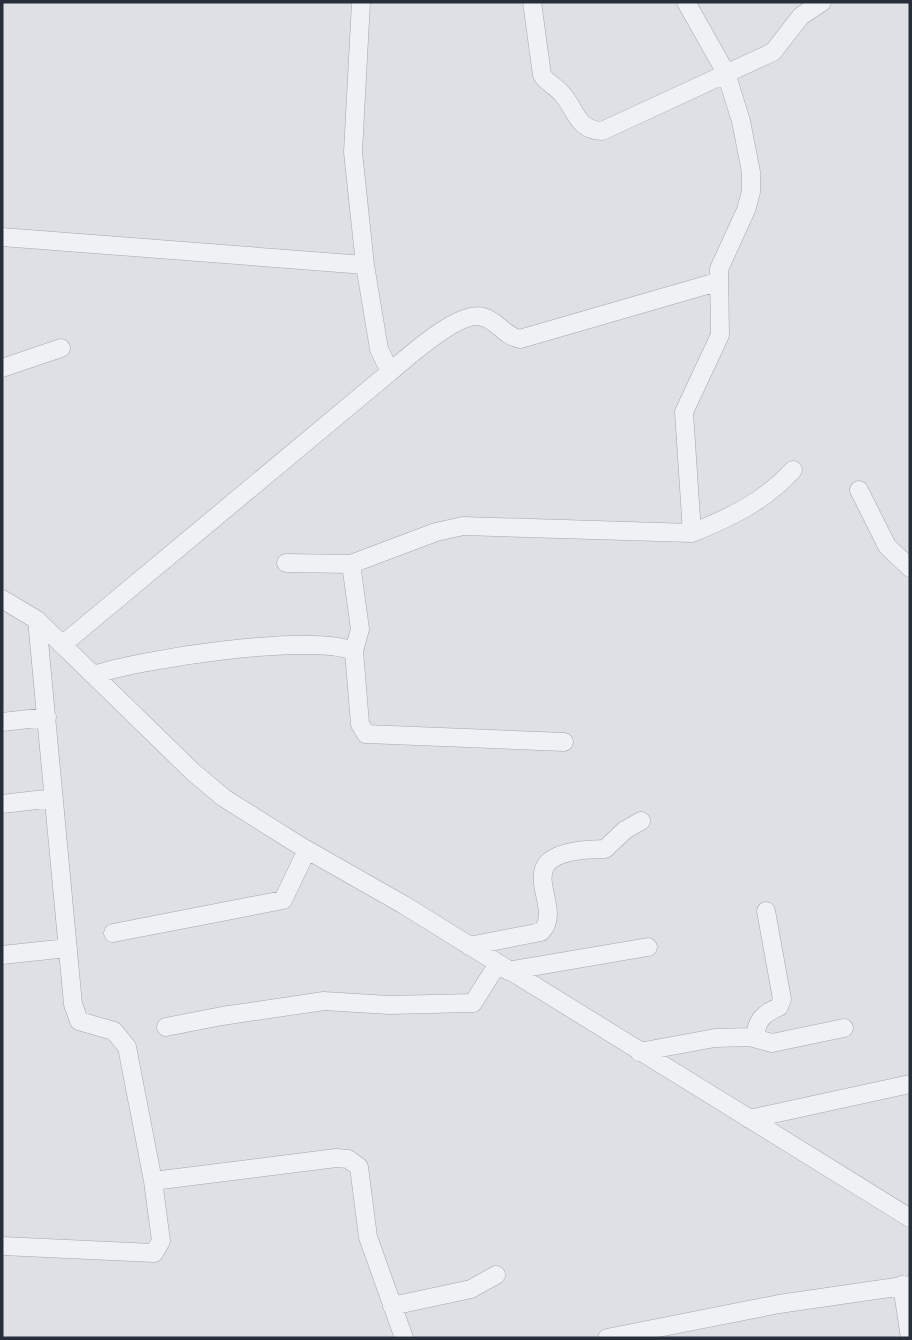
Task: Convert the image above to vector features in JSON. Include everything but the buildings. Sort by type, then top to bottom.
[{"type":"street","points":[[361,2],[353,152],[365,265],[379,349],[390,372]]},
{"type":"street","points":[[532,2],[542,75],[562,93],[577,120],[594,130],[602,131],[773,52],[801,16],[822,2]]},
{"type":"street","points":[[686,2],[726,73],[741,121],[751,173],[751,192],[717,282],[720,335],[684,412],[692,533]]},
{"type":"street","points":[[2,237],[365,265]]},
{"type":"street","points":[[62,645],[432,338],[471,317],[485,317],[510,337],[520,339],[717,282]]},
{"type":"street","points":[[2,368],[61,348]]},
{"type":"street","points":[[286,564],[351,564],[436,532],[463,526],[692,533],[758,502],[774,491],[793,470]]},
{"type":"street","points":[[859,490],[887,546],[910,568]]},
{"type":"street","points":[[351,564],[360,629],[354,651],[360,724],[366,734],[564,742]]},
{"type":"street","points":[[2,598],[37,620],[206,784],[307,850],[469,946],[910,1218]]},
{"type":"street","points":[[2,1246],[155,1253],[161,1241],[153,1181],[127,1047],[114,1031],[87,1025],[76,1016],[37,620]]},
{"type":"street","points":[[93,675],[149,661],[247,649],[315,645],[343,646],[354,651]]},
{"type":"street","points":[[2,722],[47,717]]},
{"type":"street","points":[[2,804],[54,798]]},
{"type":"street","points":[[469,946],[507,941],[544,929],[548,918],[542,878],[545,868],[563,852],[605,849],[625,830],[641,821]]},
{"type":"street","points":[[113,933],[283,900],[307,850]]},
{"type":"street","points":[[757,1038],[756,1030],[762,1017],[779,1007],[782,999],[766,911]]},
{"type":"street","points":[[166,1027],[222,1016],[324,1002],[389,1005],[473,1003],[502,968],[648,947]]},
{"type":"street","points":[[2,955],[68,948]]},
{"type":"street","points":[[639,1052],[715,1038],[757,1038],[772,1043],[844,1028]]},
{"type":"street","points":[[749,1119],[910,1084]]},
{"type":"street","points":[[153,1181],[336,1157],[353,1161],[361,1172],[368,1237],[404,1338]]},
{"type":"street","points":[[392,1306],[471,1289],[496,1275]]},
{"type":"street","points":[[607,1338],[672,1332],[779,1304],[906,1285],[910,1338]]}]
